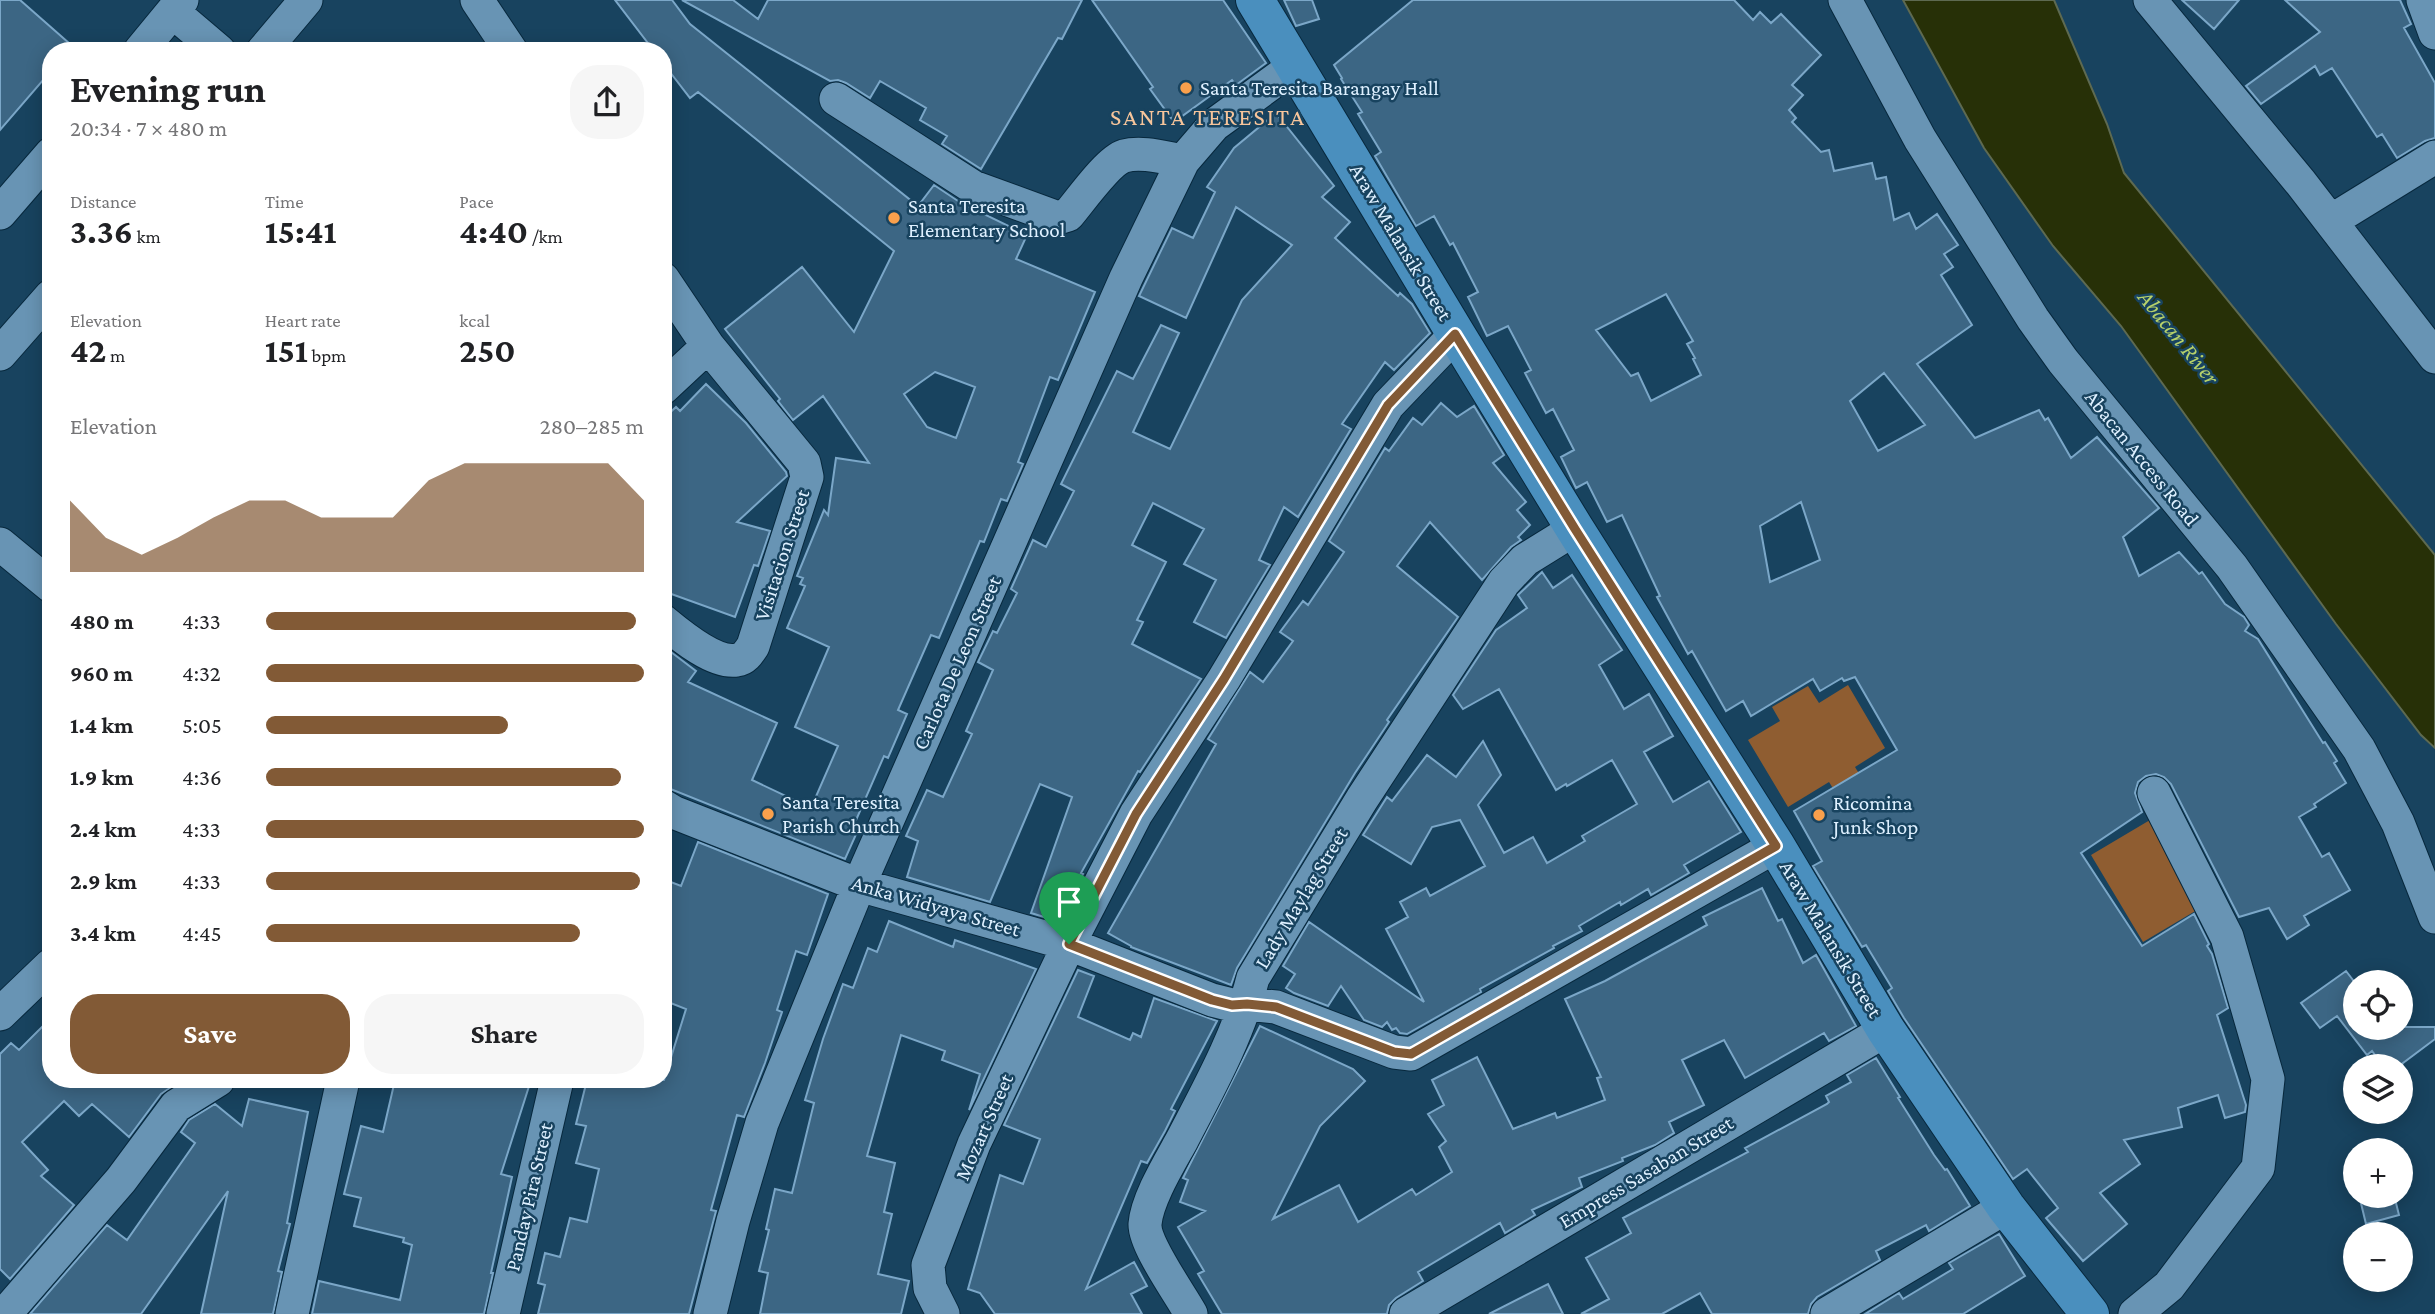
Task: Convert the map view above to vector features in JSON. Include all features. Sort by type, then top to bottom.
[{"type":"main road","name":"Araw Malansik Street","points":[[1255,0],[1455,334],[1776,846],[1886,1030],[2006,1207],[2081,1307]]},
{"type":"street","points":[[271,42],[306,0]]},
{"type":"street","points":[[477,0],[505,42]]},
{"type":"street","name":"Abacan Access Road","points":[[1845,0],[1920,139],[2033,319],[2063,361],[2232,567],[2359,749],[2398,823],[2435,917]]},
{"type":"street","points":[[2150,0],[2331,221],[2435,357]]},
{"type":"street","points":[[2423,0],[2435,33]]},
{"type":"street","points":[[148,42],[178,6],[211,42]]},
{"type":"street","name":"Carlota De Leon Street","points":[[710,1314],[733,1221],[762,1123],[859,885],[1126,278],[1183,161],[1214,125],[1295,66]]},
{"type":"street","points":[[836,99],[973,187],[1058,218],[1068,215],[1110,164],[1122,157],[1137,155],[1183,161]]},
{"type":"street","points":[[2331,221],[2435,157]]},
{"type":"street","points":[[0,214],[42,165]]},
{"type":"street","name":"Visitacion Street","points":[[672,292],[708,346],[804,463],[807,477],[752,646],[746,656],[736,661],[706,653],[672,628]]},
{"type":"street","points":[[0,354],[42,306]]},
{"type":"street","name":"Mozart Street","points":[[943,1314],[930,1288],[928,1265],[974,1144],[1069,944],[1136,814],[1224,679],[1388,405],[1455,334]]},
{"type":"street","points":[[672,380],[708,346]]},
{"type":"street","name":"Lady Maylag Street","points":[[1191,1314],[1149,1242],[1145,1223],[1156,1189],[1207,1091],[1247,1004],[1253,978],[1362,799],[1504,582],[1525,560],[1575,529]]},
{"type":"street","points":[[0,544],[42,579]]},
{"type":"street","points":[[2135,1314],[2169,1286],[2258,1168],[2268,1079],[2227,937],[2154,793]]},
{"type":"street","name":"Anka Widyaya Street","points":[[672,818],[859,885],[1069,944],[1212,1000],[1232,1005],[1276,1007],[1394,1052],[1411,1054],[1776,846]]},
{"type":"street","points":[[0,1014],[42,974]]},
{"type":"street","name":"Empress Sasaban Street","points":[[1406,1314],[1886,1030]]},
{"type":"street","points":[[5,1314],[121,1180],[176,1106],[205,1088]]},
{"type":"street","points":[[292,1314],[335,1088]]},
{"type":"street","name":"Panday Pira Street","points":[[503,1314],[555,1088]]},
{"type":"street","points":[[1827,1314],[2006,1207]]},
{"type":"shaded area","points":[[1848,685],[1885,748],[1855,767],[1866,785],[1841,801],[1829,782],[1788,807],[1748,740],[1780,721],[1772,707],[1808,686],[1819,703]]},
{"type":"shaded area","points":[[2150,820],[2202,907],[2143,942],[2091,855]]},
{"type":"water","name":"Abacan River","points":[[1903,0],[2054,0],[2107,124],[2124,173],[2435,555],[2435,748],[2421,735],[2336,624],[2121,326],[2053,246],[1984,148]]},
{"type":"building","points":[[0,0],[20,0],[68,42],[42,42],[42,81],[0,130]]},
{"type":"building","points":[[615,0],[672,0],[690,24],[918,206],[934,185],[961,203],[1027,235],[1016,259],[1095,292],[1058,380],[1050,377],[1018,462],[1023,464],[1007,501],[1001,499],[984,542],[980,541],[939,638],[931,635],[898,710],[907,714],[888,758],[884,756],[853,827],[858,830],[845,859],[672,790],[672,653],[696,671],[688,682],[777,723],[752,780],[811,808],[838,746],[795,727],[829,647],[787,628],[805,586],[800,584],[803,578],[797,576],[824,510],[828,515],[836,458],[869,463],[823,396],[793,420],[778,401],[780,399],[725,329],[802,267],[854,332],[894,251],[698,92],[690,98],[672,75],[672,42],[647,42]],"holes":[[[935,372],[975,387],[956,438],[927,427],[904,394]]]},
{"type":"building","points":[[682,0],[733,0],[758,19],[768,0],[1082,0],[1062,39],[1058,38],[981,169],[942,144],[947,136],[920,120],[926,108],[880,81],[870,98],[846,83],[830,81]]},
{"type":"building","points":[[1092,0],[1223,0],[1266,63],[1236,85],[1232,80],[1174,122]]},
{"type":"building","points":[[1284,0],[1312,0],[1319,19],[1296,26]]},
{"type":"building","points":[[1413,0],[1734,0],[1753,20],[1760,12],[1771,23],[1781,14],[1821,55],[1792,85],[1803,95],[1789,110],[1796,118],[1792,122],[1821,152],[1829,150],[1834,171],[1872,163],[1876,179],[1886,177],[1894,220],[1909,213],[1916,229],[1937,214],[1958,245],[1944,254],[1953,267],[1941,275],[1972,325],[1917,364],[1975,438],[2039,410],[2045,420],[2048,418],[2071,458],[2097,437],[2159,508],[2123,537],[2139,576],[2179,552],[2199,574],[2202,572],[2225,604],[2244,617],[2249,625],[2245,631],[2258,639],[2337,761],[2334,763],[2346,783],[2299,817],[2322,857],[2329,853],[2350,890],[2304,916],[2309,925],[2287,939],[2269,908],[2239,917],[2171,784],[2164,777],[2156,774],[2146,776],[2138,782],[2135,793],[2142,812],[2081,853],[2142,946],[2194,914],[2209,944],[2207,946],[2212,954],[2228,1008],[2217,1015],[2246,1105],[2245,1112],[2225,1118],[2218,1095],[2178,1108],[2182,1127],[2124,1140],[2140,1164],[2100,1193],[2127,1224],[2083,1261],[2046,1218],[2058,1208],[2027,1169],[2013,1179],[1904,1018],[1888,991],[1892,988],[1866,945],[1862,947],[1813,866],[1822,861],[1794,811],[1897,750],[1855,677],[1844,681],[1842,678],[1820,691],[1813,679],[1751,716],[1743,701],[1726,711],[1692,651],[1688,654],[1657,597],[1660,596],[1622,515],[1607,522],[1587,482],[1576,488],[1561,457],[1574,450],[1553,409],[1546,413],[1525,373],[1531,370],[1508,326],[1487,336],[1468,297],[1478,292],[1453,243],[1450,245],[1434,216],[1416,226],[1375,156],[1381,152],[1358,114],[1362,112],[1334,65]],"holes":[[[1666,294],[1693,341],[1687,344],[1701,375],[1651,401],[1638,373],[1631,376],[1596,330]],[[1884,373],[1925,425],[1878,451],[1850,401]],[[1801,502],[1820,560],[1770,582],[1760,526]]]},
{"type":"building","points":[[2182,0],[2239,0],[2214,29]]},
{"type":"building","points":[[2285,0],[2400,0],[2411,24],[2404,28],[2435,83],[2435,138],[2397,158],[2382,134],[2377,137],[2332,68],[2320,75],[2315,66],[2261,104],[2246,86],[2320,32]]},
{"type":"building","points":[[1276,113],[1334,186],[1322,197],[1350,222],[1335,238],[1398,296],[1400,293],[1412,304],[1430,333],[1394,370],[1385,362],[1342,424],[1351,429],[1298,517],[1284,507],[1259,560],[1270,565],[1226,638],[1194,622],[1216,580],[1184,564],[1204,529],[1153,503],[1132,545],[1166,562],[1137,620],[1143,622],[1132,644],[1201,679],[1140,772],[1138,771],[1081,873],[1083,874],[1065,909],[1062,907],[1054,920],[1031,913],[1072,797],[1040,784],[990,902],[907,877],[918,841],[906,836],[927,790],[943,797],[972,734],[966,731],[993,670],[978,662],[993,631],[997,633],[1017,593],[1011,589],[1033,540],[1046,547],[1074,491],[1061,484],[1117,371],[1133,379],[1161,325],[1179,333],[1133,432],[1170,449],[1242,300],[1292,245],[1236,207],[1186,318],[1139,296],[1172,228],[1193,238],[1215,192],[1207,187],[1234,148]]},
{"type":"building","points":[[706,384],[746,423],[786,472],[787,476],[737,522],[770,531],[735,617],[672,594],[672,411],[676,407],[680,411]]},
{"type":"building","points":[[1441,403],[1457,417],[1474,406],[1504,455],[1493,463],[1526,502],[1517,510],[1530,525],[1518,537],[1521,540],[1511,547],[1482,580],[1430,522],[1397,566],[1458,617],[1387,720],[1389,722],[1355,773],[1237,968],[1231,985],[1131,947],[1108,933],[1216,744],[1208,739],[1250,672],[1263,682],[1293,641],[1280,632],[1303,601],[1308,605],[1344,552],[1329,541],[1385,448],[1389,451],[1413,418],[1422,425]]},
{"type":"building","points":[[1542,572],[1553,588],[1572,575],[1622,650],[1599,665],[1624,709],[1649,694],[1673,736],[1644,752],[1673,802],[1709,781],[1741,832],[1684,865],[1689,873],[1651,895],[1648,889],[1621,905],[1620,902],[1579,926],[1582,931],[1407,1034],[1400,1033],[1396,1028],[1392,1030],[1387,1022],[1382,1027],[1364,1020],[1341,986],[1328,1006],[1294,993],[1286,988],[1295,974],[1283,966],[1309,922],[1424,1002],[1386,929],[1408,917],[1400,902],[1426,888],[1430,896],[1485,866],[1460,820],[1432,827],[1411,864],[1363,835],[1387,797],[1392,801],[1427,755],[1456,777],[1483,741],[1501,775],[1478,805],[1504,853],[1533,837],[1547,863],[1585,841],[1582,836],[1637,804],[1612,760],[1556,790],[1499,689],[1463,709],[1453,695],[1496,630],[1527,608],[1518,595]]},
{"type":"building","points":[[698,842],[828,894],[807,955],[796,951],[777,1010],[782,1012],[765,1063],[744,1117],[737,1115],[711,1210],[716,1211],[689,1314],[538,1314],[545,1285],[538,1283],[545,1253],[560,1257],[570,1218],[587,1222],[599,1169],[576,1163],[586,1126],[576,1124],[585,1088],[672,1088],[672,1054],[686,1009],[672,1004],[672,882],[681,886]]},
{"type":"building","points":[[1762,888],[1778,921],[1782,919],[1803,963],[1816,955],[1856,1026],[1829,1041],[1824,1033],[1745,1078],[1724,1040],[1682,1060],[1704,1105],[1669,1122],[1674,1133],[1655,1145],[1622,1158],[1623,1161],[1579,1178],[1582,1187],[1532,1210],[1535,1215],[1505,1233],[1500,1223],[1418,1272],[1423,1281],[1396,1298],[1389,1305],[1387,1314],[1222,1314],[1198,1274],[1204,1271],[1178,1227],[1205,1211],[1180,1202],[1188,1180],[1183,1178],[1260,1026],[1353,1069],[1365,1081],[1320,1126],[1273,1219],[1339,1185],[1358,1222],[1412,1189],[1416,1195],[1452,1172],[1439,1147],[1446,1141],[1428,1114],[1444,1105],[1432,1080],[1477,1057],[1513,1129],[1555,1113],[1557,1118],[1605,1100],[1597,1078],[1601,1077],[1565,999],[1605,981],[1707,925],[1703,917]]},
{"type":"building","points":[[889,921],[953,947],[955,940],[1036,969],[969,1110],[980,1074],[942,1060],[945,1051],[901,1035],[867,1156],[895,1163],[884,1212],[892,1214],[878,1274],[909,1281],[901,1314],[760,1314],[768,1273],[759,1271],[775,1189],[792,1193],[814,1103],[805,1100],[823,1039],[843,984],[853,988],[868,948],[877,952]]},
{"type":"building","points":[[1078,970],[1094,976],[1078,1017],[1130,1040],[1133,1033],[1141,1037],[1154,998],[1217,1021],[1171,1109],[1175,1111],[1165,1131],[1147,1163],[1141,1161],[1086,1289],[1134,1262],[1147,1286],[1131,1294],[1142,1314],[995,1314],[980,1293],[968,1289],[1000,1175],[1023,1184],[1040,1139],[1004,1125]]},
{"type":"building","points":[[2343,973],[2343,1024],[2337,1016],[2320,1028],[2301,1003]]},
{"type":"building","points":[[42,1027],[42,1088],[170,1088],[161,1094],[129,1137],[92,1104],[79,1116],[64,1101],[22,1142],[48,1170],[41,1176],[74,1205],[10,1279],[0,1269],[0,1054],[11,1043],[19,1050]]},
{"type":"building","points":[[2413,1027],[2435,1027],[2435,1039],[2413,1056],[2374,1054],[2372,1051],[2366,1054],[2355,1040],[2413,1040]]},
{"type":"building","points":[[1876,1058],[1934,1155],[1945,1170],[1947,1169],[1970,1206],[1929,1231],[1926,1225],[1876,1251],[1880,1260],[1817,1297],[1808,1314],[1712,1314],[1700,1293],[1662,1314],[1581,1314],[1609,1299],[1586,1258],[1631,1233],[1623,1218],[1748,1152],[1745,1148],[1827,1104],[1829,1102],[1826,1096],[1851,1082],[1847,1075]]},
{"type":"building","points":[[393,1088],[528,1088],[501,1174],[512,1177],[484,1314],[312,1314],[319,1281],[400,1300],[412,1245],[403,1242],[404,1238],[354,1226],[361,1198],[344,1194],[361,1126],[383,1132]]},
{"type":"building","points":[[249,1099],[308,1112],[287,1223],[290,1224],[278,1271],[282,1272],[273,1314],[201,1314],[228,1191],[141,1314],[30,1314],[107,1225],[127,1240],[195,1143],[181,1132],[189,1120],[215,1104],[242,1126]]},
{"type":"building","points":[[2362,1208],[2397,1208],[2399,1215],[2366,1222]]},
{"type":"building","points":[[1999,1234],[2025,1276],[1963,1314],[1865,1314],[1899,1293],[1903,1299],[1953,1269],[1949,1263]]},
{"type":"building","points":[[1548,1284],[1563,1314],[1489,1314]]},
{"type":"place","name":"Santa Teresita Barangay Hall","points":[[1186,88]]},
{"type":"place","name":"Santa Teresita Elementary School","points":[[894,218]]},
{"type":"place","name":"Santa Teresita Parish Church","points":[[768,814]]},
{"type":"place","name":"Ricomina Junk Shop","points":[[1819,815]]},
{"type":"district","name":"SANTA TERESITA","points":[[1208,116]]},
{"type":"route","points":[[1455,334],[1776,846],[1411,1054],[1394,1052],[1276,1007],[1232,1005],[1212,1000],[1069,944],[1136,814],[1224,679],[1388,405],[1455,334]]}]
